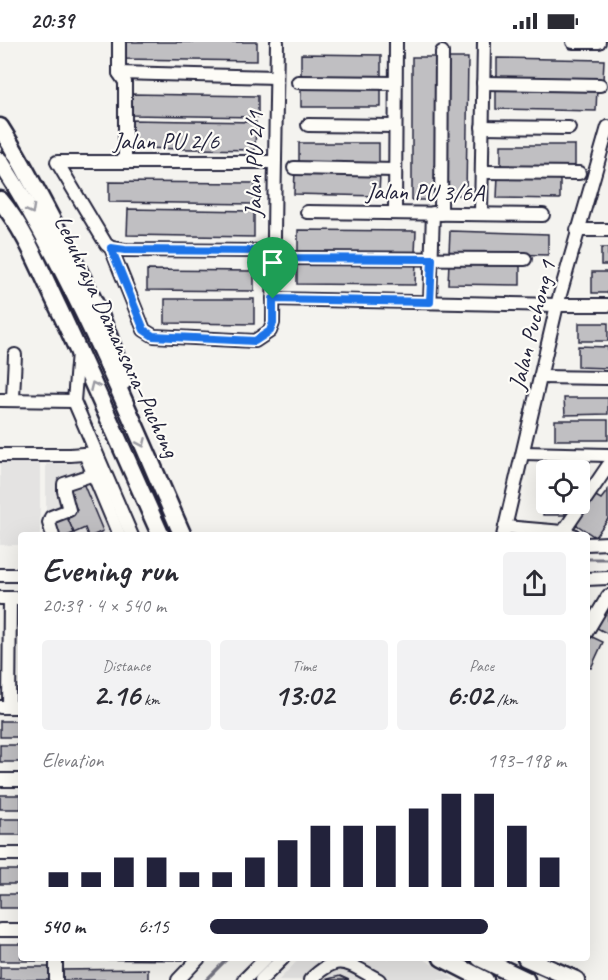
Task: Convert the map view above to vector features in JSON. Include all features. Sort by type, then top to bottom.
[{"type":"highway","points":[[0,127],[20,159],[98,308],[116,355],[133,420]]},
{"type":"highway","name":"Lebuhraya Damansara–Puchong","points":[[0,161],[30,209],[65,276],[133,420],[181,532]]},
{"type":"highway","name":"Lebuhraya Damansara–Puchong","points":[[0,200],[28,243],[159,532]]},
{"type":"highway","points":[[447,961],[476,980]]},
{"type":"highway","points":[[486,961],[526,980]]},
{"type":"highway","points":[[532,961],[576,980]]},
{"type":"highway","points":[[462,970],[485,980]]},
{"type":"street","points":[[119,42],[119,73],[125,82],[125,162]]},
{"type":"street","name":"Jalan PU 2/1","points":[[111,248],[144,330],[153,336],[255,341],[270,331],[273,323],[277,42]]},
{"type":"street","points":[[395,213],[396,42]]},
{"type":"street","points":[[481,214],[484,42]]},
{"type":"street","points":[[573,42],[599,42]]},
{"type":"street","points":[[430,302],[437,213],[442,52]]},
{"type":"street","points":[[119,73],[276,77]]},
{"type":"street","points":[[298,82],[395,83]]},
{"type":"street","points":[[483,83],[600,85]]},
{"type":"street","points":[[308,124],[395,126]]},
{"type":"street","points":[[482,127],[569,128]]},
{"type":"street","name":"Jalan Puchong 1","points":[[504,531],[557,305],[577,230],[605,146],[608,127]]},
{"type":"street","name":"Jalan PU 2/6","points":[[111,248],[106,244],[57,162],[275,162]]},
{"type":"street","points":[[294,168],[395,170]]},
{"type":"street","points":[[482,172],[579,173]]},
{"type":"street","name":"Jalan PU 3/6A","points":[[306,212],[543,215]]},
{"type":"street","points":[[577,230],[608,230]]},
{"type":"street","points":[[111,248],[432,259],[525,259]]},
{"type":"street","points":[[273,299],[608,305]]},
{"type":"street","points":[[78,350],[74,401],[90,453],[123,532]]},
{"type":"street","points":[[15,355],[6,399],[74,401]]},
{"type":"street","points":[[540,377],[608,378]]},
{"type":"street","points":[[0,455],[90,453]]},
{"type":"street","points":[[90,453],[94,474],[123,532]]},
{"type":"street","points":[[523,453],[608,455]]},
{"type":"street","points":[[571,532],[608,466]]},
{"type":"street","points":[[52,532],[49,523],[51,517],[69,510],[64,484],[94,474]]},
{"type":"street","points":[[504,531],[526,532]]},
{"type":"street","points":[[590,544],[608,543]]},
{"type":"street","points":[[0,575],[18,575]]},
{"type":"street","points":[[590,579],[608,579]]},
{"type":"street","points":[[590,626],[608,596]]},
{"type":"street","points":[[10,598],[10,707]]},
{"type":"street","points":[[0,780],[18,780]]},
{"type":"street","points":[[0,854],[18,854]]},
{"type":"street","points":[[0,930],[18,930]]},
{"type":"street","points":[[56,961],[56,980]]},
{"type":"street","points":[[178,980],[196,961]]},
{"type":"street","points":[[244,980],[263,961]]},
{"type":"street","points":[[261,980],[280,961]]},
{"type":"street","points":[[310,980],[324,967],[334,962],[345,963],[379,980]]},
{"type":"shaded area","points":[[0,459],[40,459],[40,532],[18,532],[18,545],[0,545]]},
{"type":"shaded area","points":[[83,463],[111,532],[46,532],[46,464]]},
{"type":"shaded area","points":[[297,961],[427,961],[456,980],[279,980]]},
{"type":"building","points":[[122,42],[257,42],[257,61],[122,59]]},
{"type":"building","points":[[301,54],[381,55],[381,78],[301,77]]},
{"type":"building","points":[[412,57],[437,57],[436,200],[412,200]]},
{"type":"building","points":[[444,58],[468,58],[466,195],[443,195]]},
{"type":"building","points":[[497,58],[604,60],[603,81],[497,79]]},
{"type":"building","points":[[301,84],[381,85],[381,107],[301,107]]},
{"type":"building","points":[[496,86],[597,88],[596,111],[496,109]]},
{"type":"building","points":[[130,94],[258,96],[258,117],[130,115]]},
{"type":"building","points":[[129,120],[256,122],[255,150],[128,148]]},
{"type":"building","points":[[299,143],[379,143],[379,164],[299,165]]},
{"type":"building","points":[[501,145],[575,145],[575,168],[501,168]]},
{"type":"building","points":[[295,171],[380,173],[379,196],[294,194]]},
{"type":"building","points":[[498,175],[560,176],[560,199],[497,198]]},
{"type":"building","points":[[109,182],[255,183],[254,204],[109,202]]},
{"type":"building","points":[[128,209],[254,211],[254,237],[127,235]]},
{"type":"building","points":[[298,230],[416,231],[415,253],[298,251]]},
{"type":"building","points":[[450,231],[548,234],[548,255],[449,253]]},
{"type":"building","points":[[601,248],[608,248],[608,265],[601,265]]},
{"type":"building","points":[[297,260],[416,261],[415,285],[297,284]]},
{"type":"building","points":[[449,262],[520,263],[520,285],[448,284]]},
{"type":"building","points":[[147,270],[254,271],[254,291],[147,290]]},
{"type":"building","points":[[592,272],[608,272],[608,293],[592,293]]},
{"type":"building","points":[[165,299],[254,299],[254,324],[165,323]]},
{"type":"building","points":[[579,323],[608,323],[608,341],[579,341]]},
{"type":"building","points":[[578,346],[608,347],[608,368],[578,367]]},
{"type":"building","points":[[564,398],[608,398],[608,414],[565,415]]},
{"type":"building","points":[[555,420],[608,420],[608,440],[555,440]]},
{"type":"building","points":[[83,483],[103,531],[86,532],[85,528],[74,532],[66,515],[77,510],[68,489]]},
{"type":"building","points":[[608,490],[608,519],[595,537],[574,523],[580,514],[590,514],[590,501],[594,495],[601,499]]},
{"type":"building","points":[[66,515],[74,532],[55,532],[51,521]]},
{"type":"building","points":[[608,605],[608,634],[597,628]]},
{"type":"building","points":[[590,636],[603,642],[590,668]]},
{"type":"building","points":[[0,721],[18,721],[18,737],[0,737]]},
{"type":"building","points":[[0,745],[18,745],[18,762],[0,762]]},
{"type":"building","points":[[0,795],[18,795],[18,809],[0,809]]},
{"type":"building","points":[[0,819],[18,819],[18,835],[0,835]]},
{"type":"building","points":[[0,870],[18,870],[18,884],[0,884]]},
{"type":"building","points":[[0,894],[18,894],[18,908],[0,908]]},
{"type":"building","points":[[0,944],[18,944],[18,961],[0,961]]},
{"type":"building","points":[[0,967],[52,967],[52,980],[0,980]]},
{"type":"building","points":[[148,969],[148,980],[58,980],[58,970]]},
{"type":"building","points":[[340,976],[349,980],[324,980]]},
{"type":"waterway","points":[[590,559],[608,559]]},
{"type":"waterway","points":[[206,980],[225,961]]},
{"type":"route","points":[[111,248],[274,251],[274,258],[432,259],[430,302],[273,299],[273,323],[270,331],[255,341],[153,336],[144,330],[111,248]]}]
